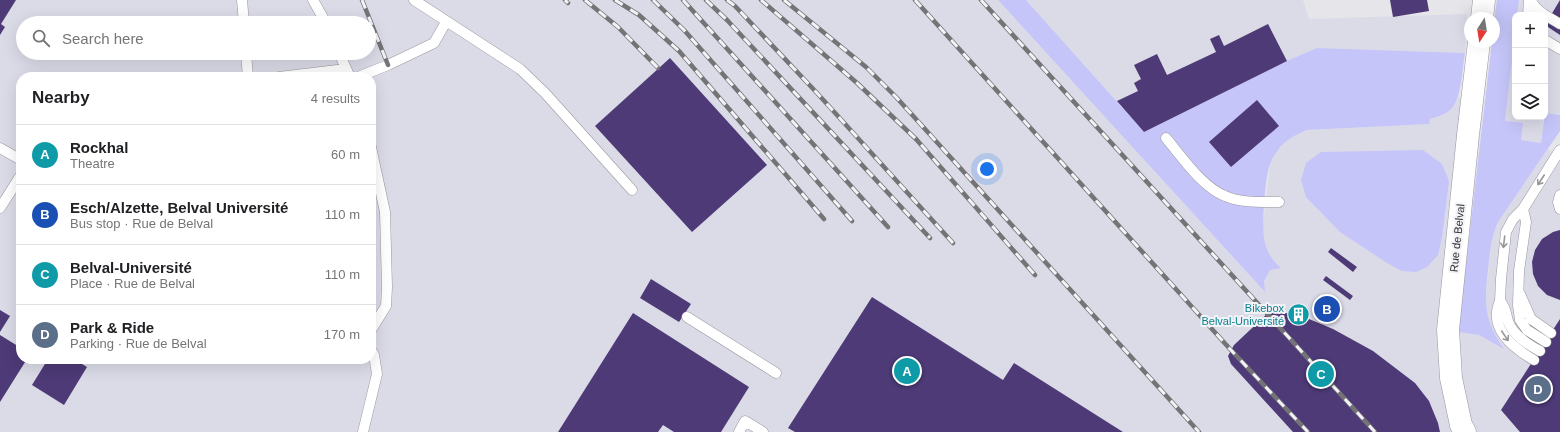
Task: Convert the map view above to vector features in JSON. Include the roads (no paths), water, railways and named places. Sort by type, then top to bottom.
[{"type":"main road","points":[[1483,12],[1484,0]]},
{"type":"main road","name":"Rue de Belval","points":[[1464,432],[1451,378],[1448,330],[1478,48]]},
{"type":"lane","points":[[242,0],[243,16]]},
{"type":"lane","points":[[313,0],[322,16]]},
{"type":"lane","points":[[414,0],[520,69],[545,93],[632,190]]},
{"type":"lane","points":[[1528,12],[1530,0]]},
{"type":"lane","points":[[1530,0],[1540,11],[1560,24]]},
{"type":"lane","points":[[370,72],[434,43],[446,22]]},
{"type":"lane","points":[[1548,42],[1560,49]]},
{"type":"lane","points":[[247,60],[248,72]]},
{"type":"lane","points":[[342,60],[348,72]]},
{"type":"lane","points":[[1166,138],[1207,186],[1224,196],[1244,201],[1279,202]]},
{"type":"lane","points":[[0,148],[16,157]]},
{"type":"lane","points":[[1537,356],[1518,351],[1510,343],[1498,324],[1496,317],[1497,308],[1500,301],[1506,232],[1513,218],[1522,209],[1560,150]]},
{"type":"lane","points":[[376,171],[385,212],[387,286],[386,306],[376,322]]},
{"type":"lane","points":[[0,208],[16,183]]},
{"type":"lane","points":[[1560,197],[1558,202],[1560,209]]},
{"type":"lane","points":[[1522,209],[1526,222],[1519,271],[1520,292],[1518,305],[1520,320],[1527,330],[1548,337]]},
{"type":"lane","points":[[687,316],[776,373]]},
{"type":"lane","points":[[363,432],[377,374],[375,364]]},
{"type":"lane","points":[[739,432],[746,421],[763,432]]},
{"type":"railway","points":[[362,0],[368,16]]},
{"type":"railway","points":[[565,0],[568,3]]},
{"type":"railway","points":[[585,0],[618,27],[658,68]]},
{"type":"railway","points":[[615,0],[639,15],[679,51],[824,219]]},
{"type":"railway","points":[[653,0],[684,30],[852,221]]},
{"type":"railway","points":[[683,0],[888,227]]},
{"type":"railway","points":[[706,0],[727,20],[930,238]]},
{"type":"railway","points":[[727,0],[735,6],[817,93],[953,243]]},
{"type":"railway","points":[[761,0],[857,83],[916,139],[1035,275]]},
{"type":"railway","points":[[784,0],[866,67],[896,97],[1199,432]]},
{"type":"railway","points":[[915,0],[1230,349],[1308,432]]},
{"type":"railway","points":[[981,0],[1375,432]]},
{"type":"railway","points":[[376,35],[388,65]]},
{"type":"place","name":"Esch/Alzette, Belval Université","points":[[1327,309]]},
{"type":"place","name":"Bikebox Belval-Université","points":[[1299,314]]},
{"type":"place","name":"Rockhal","points":[[907,371]]},
{"type":"place","name":"Belval-Université","points":[[1321,374]]},
{"type":"place","name":"Park & Ride","points":[[1538,389]]}]
